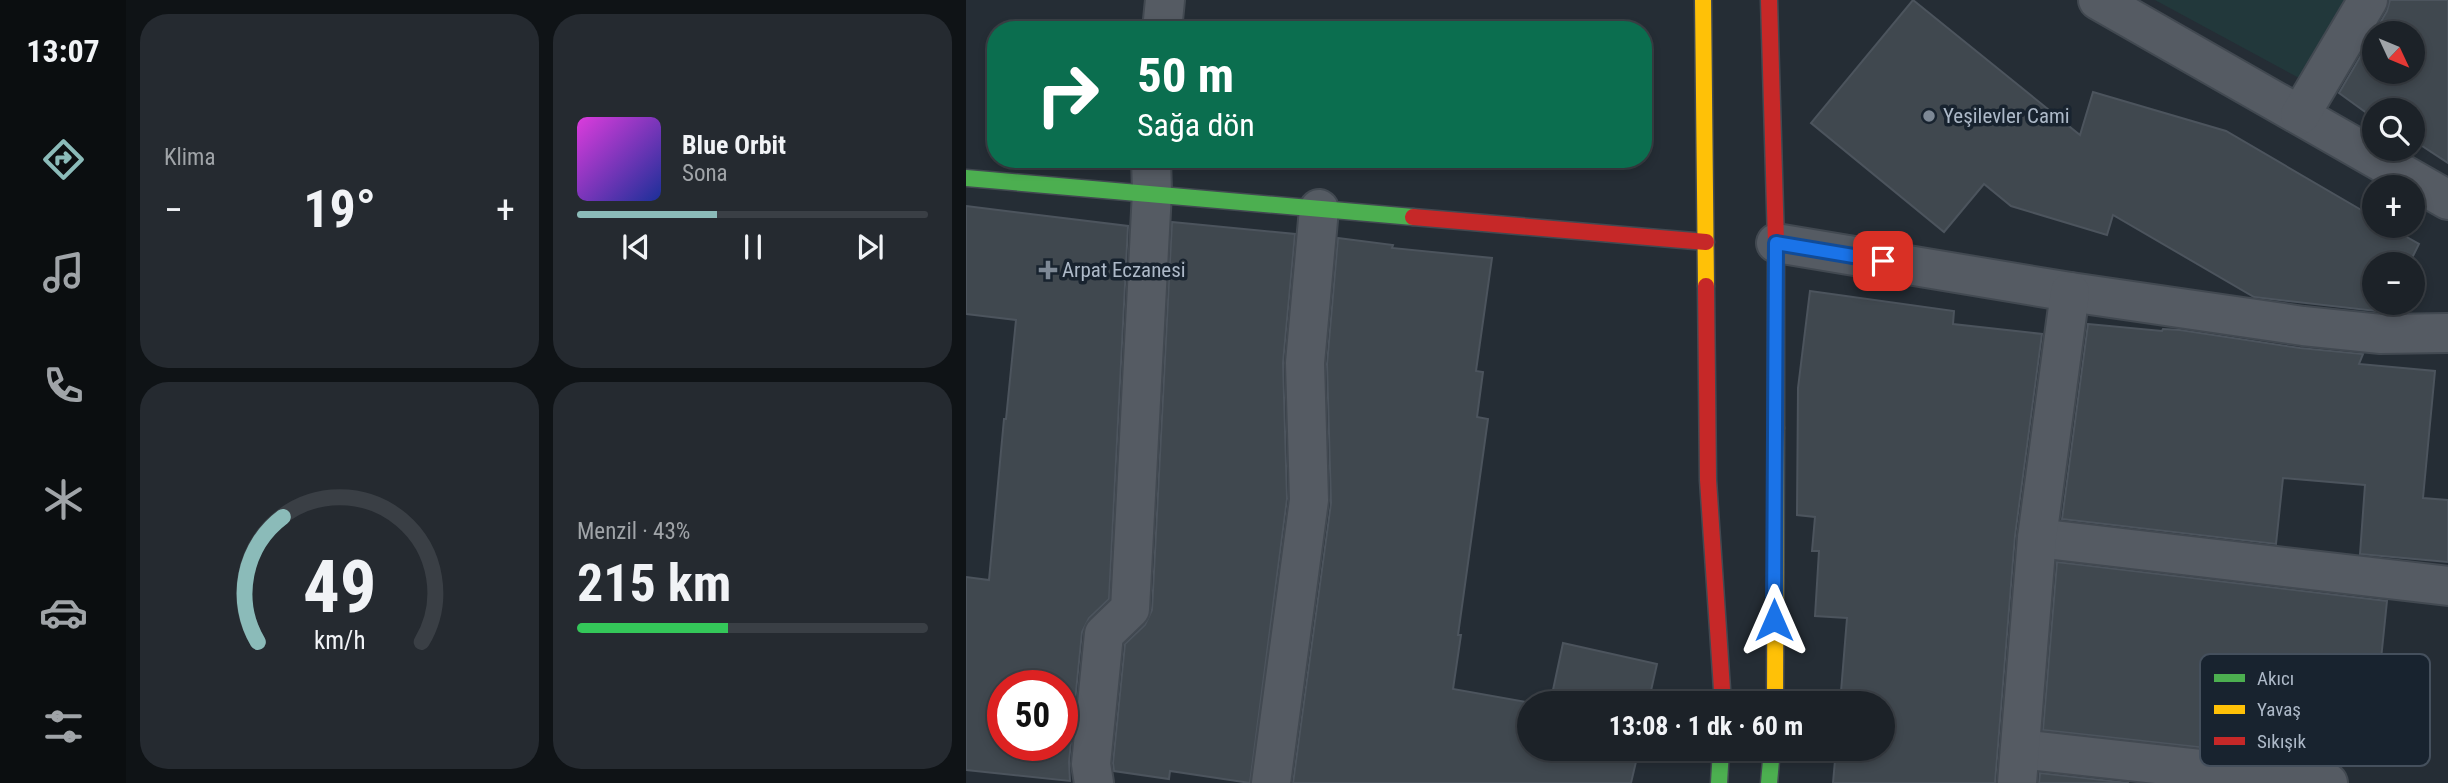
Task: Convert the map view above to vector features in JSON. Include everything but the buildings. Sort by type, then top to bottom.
[{"type":"main road","points":[[1703,0],[1708,480],[1722,691]]},
{"type":"main road","points":[[1769,0],[1776,243],[1775,691]]},
{"type":"main road","points":[[966,178],[1151,176],[1319,209],[1706,242]]},
{"type":"main road","points":[[1719,783],[1720,761]]},
{"type":"main road","points":[[1769,783],[1771,761]]},
{"type":"street","points":[[1163,21],[1165,0]]},
{"type":"street","points":[[2098,0],[2448,200]]},
{"type":"street","points":[[2300,115],[2368,0]]},
{"type":"street","points":[[1094,783],[1091,764],[1104,634],[1130,609],[1151,176]]},
{"type":"street","points":[[1271,783],[1309,500],[1305,363],[1319,209]]},
{"type":"street","points":[[1776,243],[2070,292],[2303,326],[2381,334],[2448,333]]},
{"type":"street","points":[[2070,292],[2037,538],[2018,766],[2328,783]]},
{"type":"street","points":[[2037,538],[2448,586]]},
{"type":"green space","points":[[2155,0],[2362,0],[2312,85]]},
{"type":"traffic: fast","points":[[966,178],[1413,217]]},
{"type":"traffic: fast","points":[[1719,783],[1720,761]]},
{"type":"traffic: fast","points":[[1769,783],[1771,761]]},
{"type":"traffic: slow","points":[[1703,0],[1706,286]]},
{"type":"traffic: slow","points":[[1775,691],[1776,428]]},
{"type":"traffic: jam","points":[[1769,0],[1776,243],[1776,428]]},
{"type":"traffic: jam","points":[[1413,217],[1706,242]]},
{"type":"traffic: jam","points":[[1706,286],[1708,480],[1722,691]]},
{"type":"place","name":"Yeşilevler Cami","points":[[1929,116]]},
{"type":"place","name":"Arpat Eczanesi","points":[[1048,270]]},
{"type":"route","points":[[1774,620],[1776,243],[1883,261]]}]
